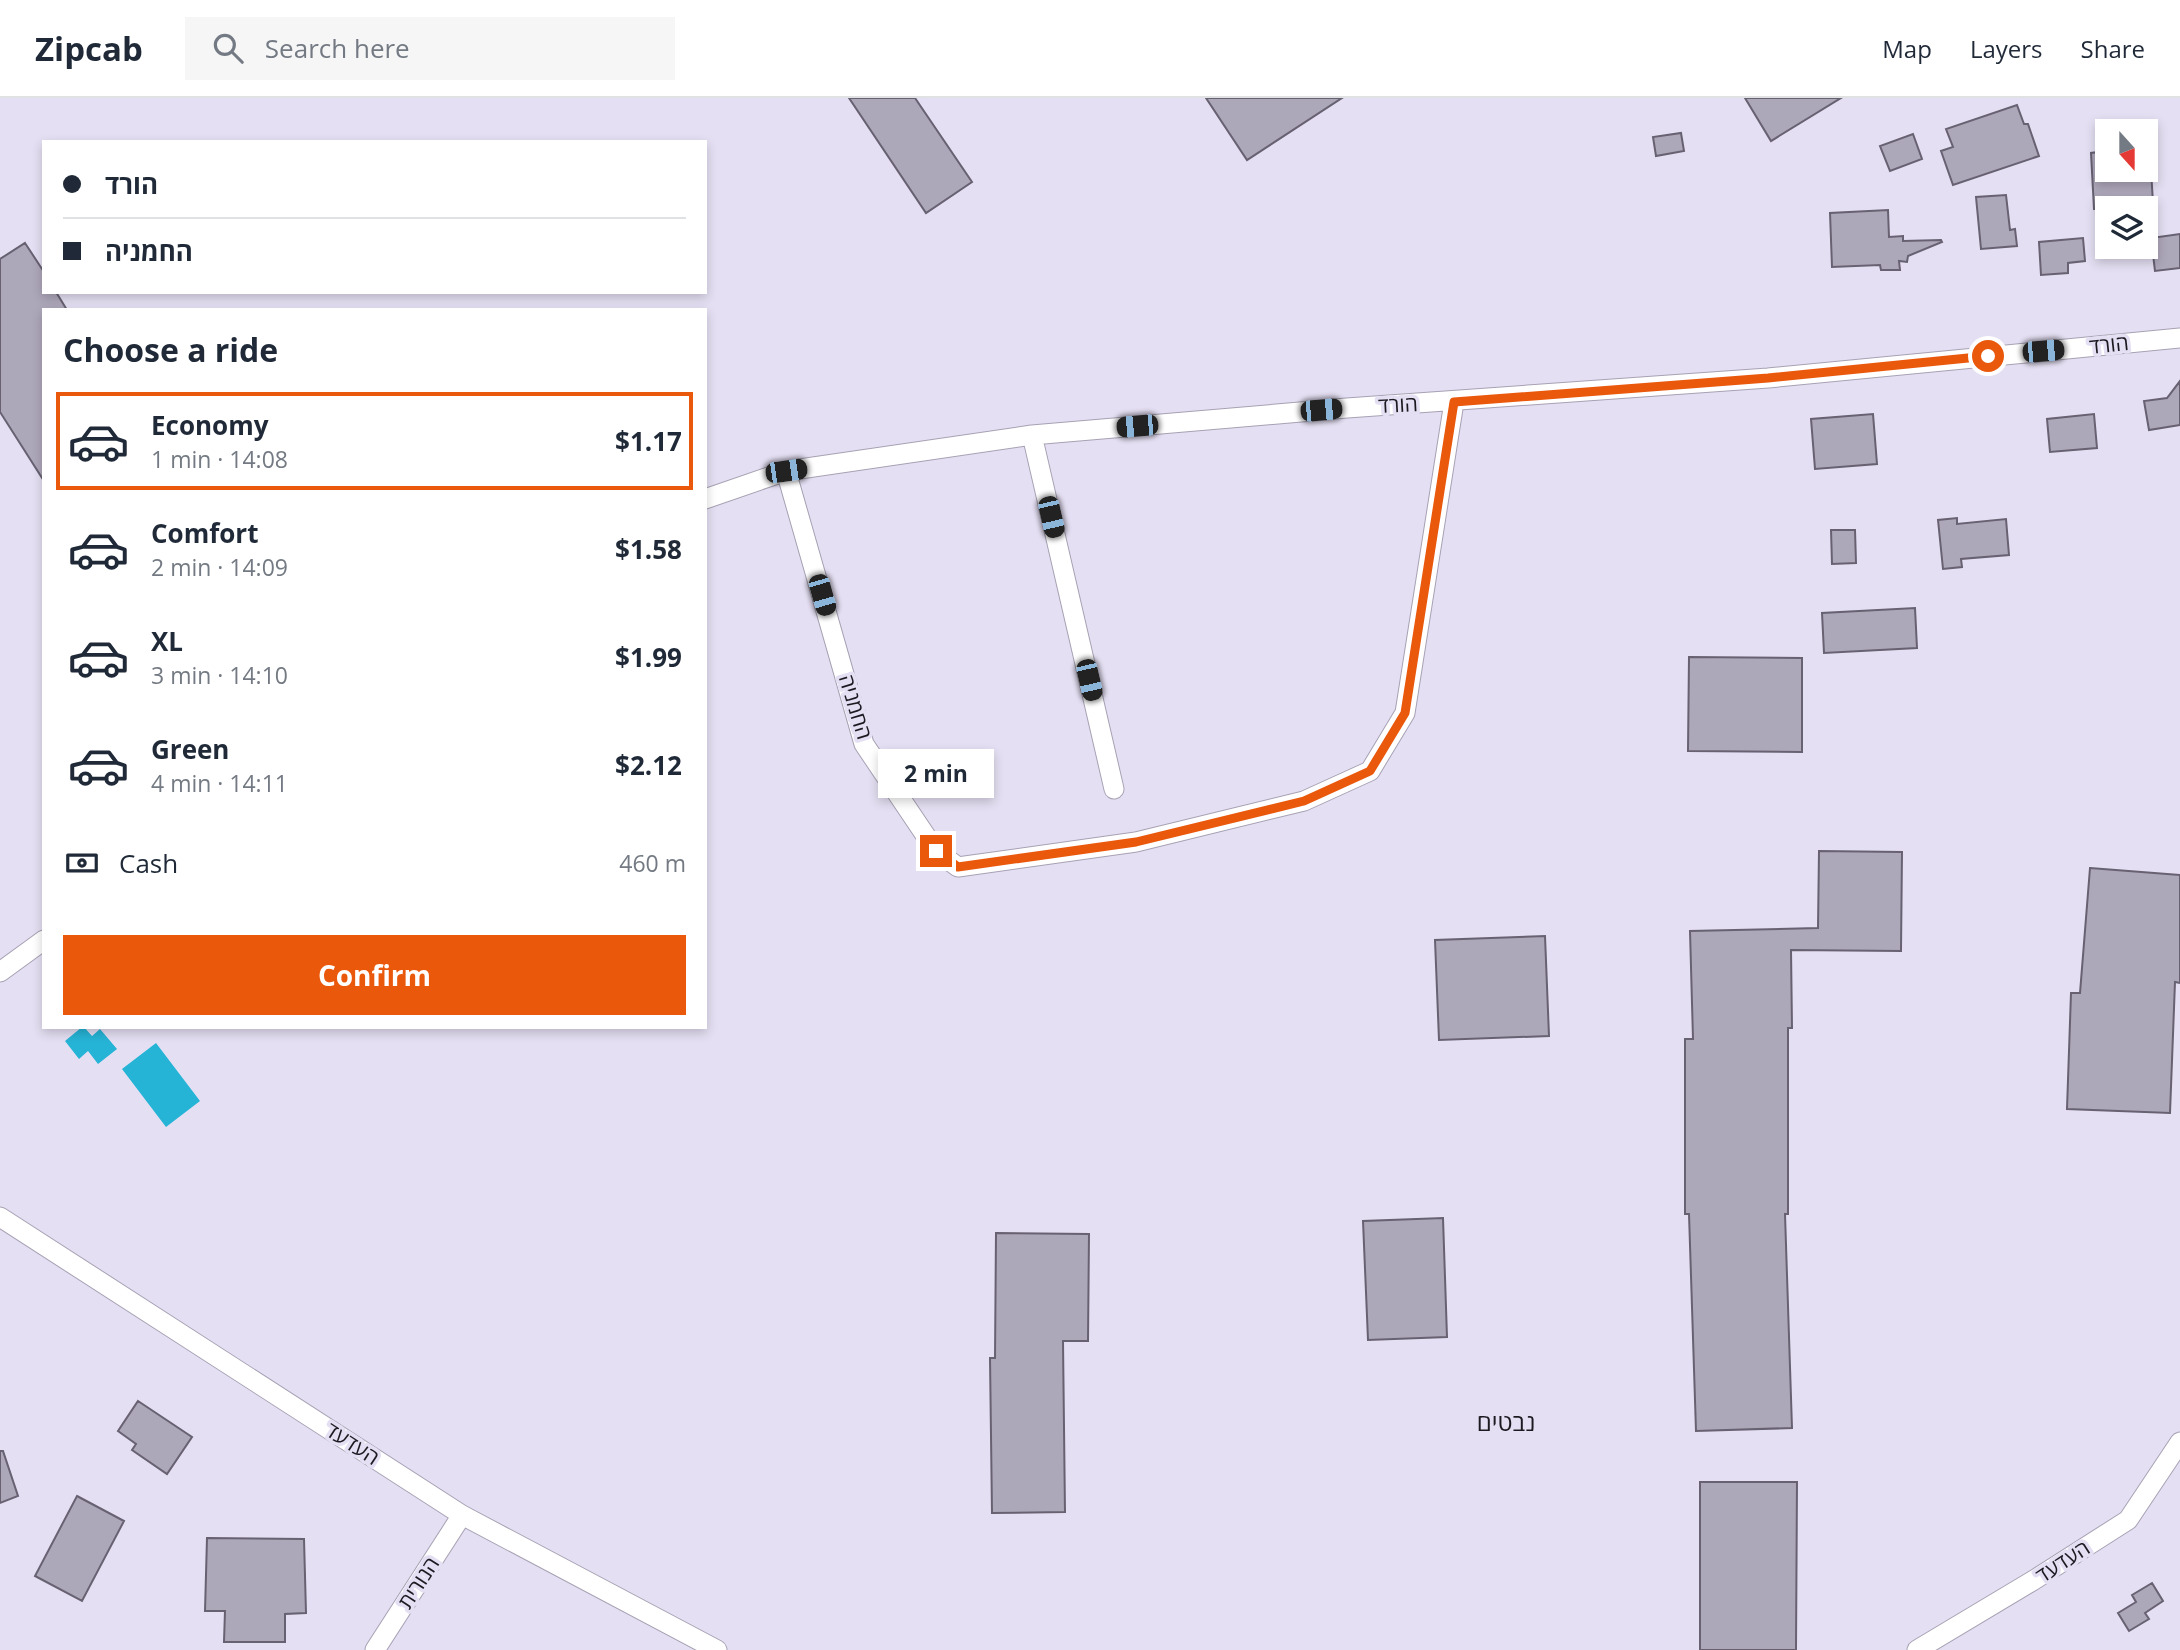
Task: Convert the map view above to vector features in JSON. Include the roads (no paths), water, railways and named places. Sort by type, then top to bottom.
[{"type":"street","name":"הורד","points":[[707,498],[786,471],[1032,435],[1347,408],[1768,378],[2180,338]]},
{"type":"street","name":"החמניה","points":[[786,471],[864,744],[936,851],[958,867],[1136,842],[1304,801],[1370,771],[1405,713],[1454,402]]},
{"type":"street","points":[[1032,435],[1114,789]]},
{"type":"street","points":[[0,972],[42,941]]},
{"type":"street","name":"העדעד","points":[[0,1217],[462,1515],[717,1650]]},
{"type":"street","name":"העדעד","points":[[1917,1650],[2035,1580],[2128,1520],[2180,1442]]},
{"type":"street","name":"הנורית","points":[[375,1650],[462,1515]]},
{"type":"water","points":[[80,1029],[86,1029],[92,1036],[100,1029],[117,1049],[98,1064],[88,1051],[79,1059],[65,1041]]},
{"type":"water","points":[[156,1043],[200,1101],[166,1127],[122,1069]]},
{"type":"district","name":"נבטים","points":[[1506,1423]]}]
